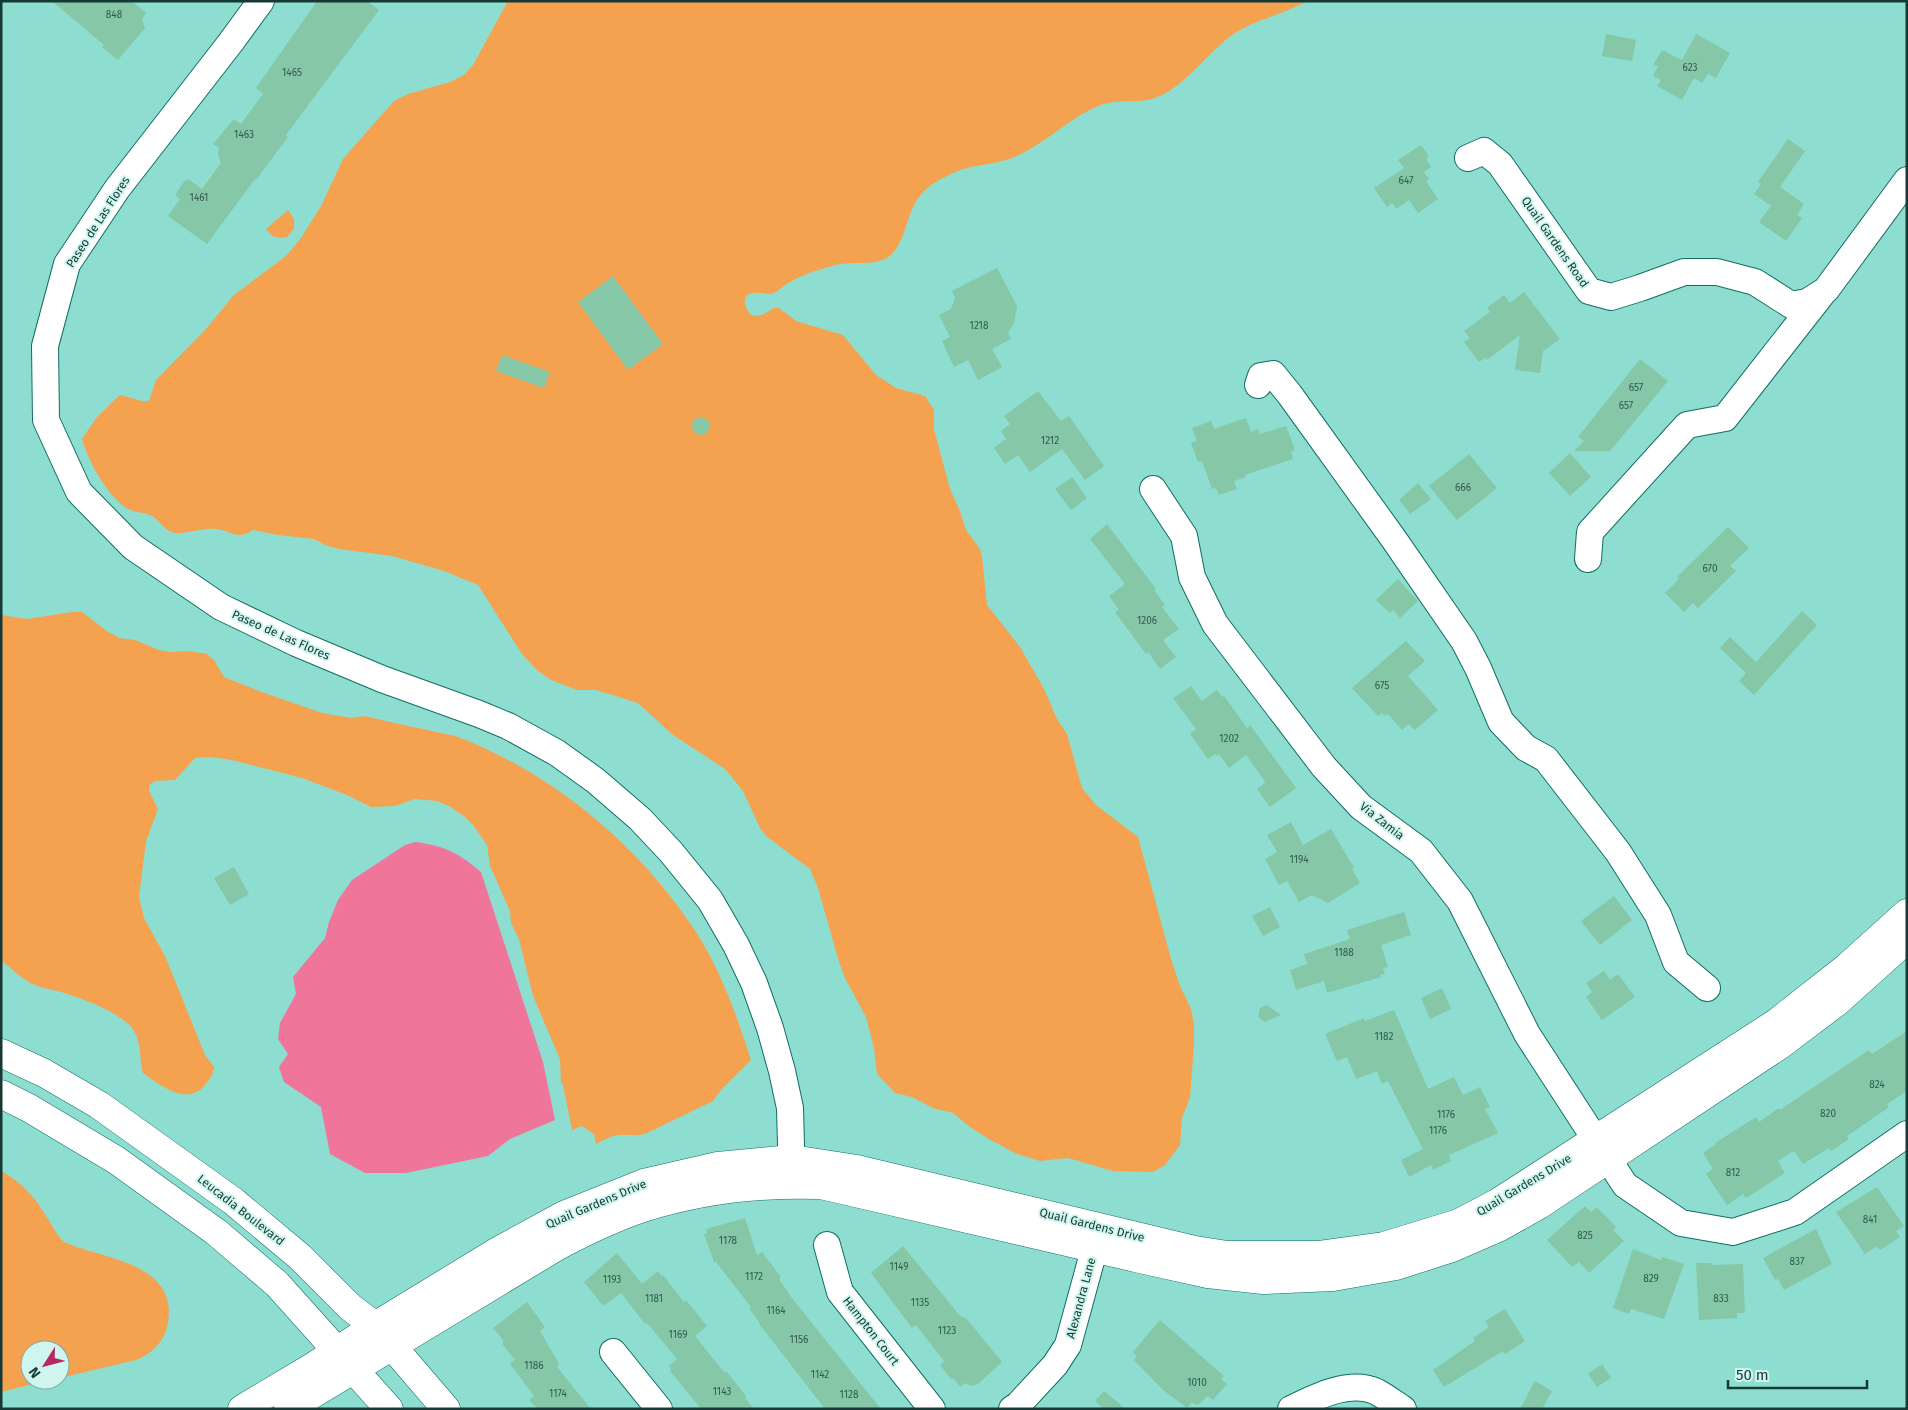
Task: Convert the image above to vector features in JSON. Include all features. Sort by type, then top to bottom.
[{"type":"main road","name":"Quail Gardens Drive","points":[[242,1409],[345,1360],[383,1336],[588,1230],[643,1208],[678,1198],[728,1189],[792,1171],[821,1185],[1098,1238],[1208,1274],[1263,1280],[1333,1277],[1396,1266],[1452,1248],[1498,1228],[1539,1205],[1602,1149],[1776,1023],[1846,968],[1907,913]]},
{"type":"main road","name":"Quail Gardens Drive","points":[[1602,1149],[1780,1045],[1837,1002],[1907,939]]},
{"type":"main road","name":"Leucadia Boulevard","points":[[1,1053],[44,1073],[99,1105],[234,1201],[300,1257],[350,1307],[383,1336],[446,1409]]},
{"type":"main road","points":[[1,1094],[37,1112],[116,1160],[216,1232],[277,1284],[389,1409]]},
{"type":"main road","name":"Quail Gardens Drive","points":[[288,1409],[345,1360]]},
{"type":"street","name":"Paseo de Las Flores","points":[[261,1],[117,189],[67,264],[45,346],[46,420],[79,492],[133,547],[220,607],[348,665],[508,726],[557,753],[596,781],[640,819],[671,852],[710,900],[736,945],[754,983],[770,1028],[790,1108],[792,1171]]},
{"type":"street","name":"Quail Gardens Road","points":[[1468,158],[1484,151],[1500,164],[1589,291],[1610,296],[1640,288],[1684,272],[1717,272],[1755,282],[1791,305],[1807,302],[1826,290]]},
{"type":"street","name":"Quail Gardens Road","points":[[1588,559],[1590,532],[1687,425],[1725,418],[1826,290],[1907,180]]},
{"type":"street","points":[[1258,385],[1262,376],[1274,374],[1301,409],[1464,641],[1478,668],[1501,722],[1526,748],[1546,758],[1618,852],[1658,915],[1676,962],[1706,988]]},
{"type":"street","name":"Via Zamia","points":[[1153,490],[1184,536],[1192,577],[1215,624],[1324,767],[1361,806],[1421,851],[1460,901],[1526,1034],[1625,1185],[1681,1223],[1733,1232],[1795,1212],[1907,1134]]},
{"type":"street","name":"Alexandra Lane","points":[[1012,1409],[1056,1365],[1068,1346],[1098,1238]]},
{"type":"street","name":"Hampton Court","points":[[827,1245],[840,1292],[932,1409]]},
{"type":"street","points":[[613,1352],[659,1409]]},
{"type":"street","points":[[1291,1409],[1318,1396],[1354,1387],[1375,1391],[1403,1409]]},
{"type":"shaded area","points":[[508,1],[1307,1],[1250,25],[1232,35],[1179,84],[1160,96],[1153,99],[1101,105],[1078,116],[1026,152],[1006,160],[957,171],[937,182],[925,190],[914,204],[897,247],[885,259],[874,262],[845,263],[831,266],[798,278],[774,293],[751,293],[745,300],[746,308],[753,316],[762,315],[774,308],[779,308],[796,321],[843,335],[876,375],[896,388],[925,396],[934,410],[934,429],[950,489],[966,530],[980,549],[987,605],[1020,647],[1044,689],[1057,719],[1067,734],[1082,788],[1096,805],[1138,837],[1171,959],[1180,986],[1191,1009],[1194,1025],[1190,1097],[1182,1118],[1180,1145],[1165,1165],[1153,1172],[1113,1171],[1068,1158],[1040,1161],[1017,1154],[970,1127],[953,1113],[933,1108],[912,1097],[895,1093],[877,1074],[874,1048],[866,1017],[846,980],[839,962],[818,888],[810,869],[766,836],[760,828],[743,791],[725,769],[673,735],[638,703],[596,690],[577,690],[551,680],[538,671],[522,654],[478,585],[444,571],[392,556],[339,549],[314,539],[253,530],[242,535],[212,529],[175,533],[166,529],[151,515],[128,509],[113,496],[94,468],[82,439],[97,417],[120,395],[149,401],[156,380],[206,329],[234,295],[286,256],[301,238],[321,206],[343,159],[394,101],[408,94],[450,82],[464,75],[473,65]]},
{"type":"shaded area","points":[[288,210],[294,219],[294,229],[287,237],[272,236],[266,229]]},
{"type":"shaded area","points":[[82,612],[119,638],[135,640],[159,650],[207,654],[214,660],[224,677],[322,713],[351,718],[365,716],[461,738],[530,772],[562,793],[622,843],[649,871],[696,932],[728,994],[751,1060],[721,1090],[713,1101],[647,1133],[616,1136],[596,1144],[594,1134],[582,1126],[572,1130],[561,1083],[560,1059],[533,996],[519,939],[511,923],[510,911],[490,866],[487,845],[473,825],[449,806],[437,801],[415,799],[395,806],[371,807],[347,795],[302,778],[232,760],[210,757],[195,758],[175,780],[155,781],[150,784],[149,791],[158,809],[146,841],[139,897],[144,918],[165,956],[205,1055],[214,1067],[211,1077],[205,1085],[198,1091],[190,1094],[174,1092],[157,1083],[143,1073],[137,1038],[132,1028],[126,1022],[118,1016],[86,1001],[30,983],[1,960],[1,615],[27,619]]},
{"type":"shaded area","points":[[416,842],[451,851],[481,872],[543,1062],[555,1120],[510,1139],[488,1156],[406,1173],[365,1173],[330,1154],[321,1107],[284,1082],[279,1067],[288,1054],[278,1039],[280,1023],[296,994],[293,977],[325,938],[338,900],[352,880],[405,845]]},
{"type":"shaded area","points":[[1,1171],[21,1185],[32,1196],[64,1242],[116,1259],[134,1266],[149,1275],[161,1287],[168,1302],[168,1322],[161,1341],[148,1354],[136,1360],[70,1376],[70,1340],[20,1340],[20,1387],[1,1392]]},
{"type":"building","points":[[52,1],[132,1],[146,13],[142,19],[145,28],[118,60],[102,47],[104,45]]},
{"type":"building","points":[[317,1],[367,1],[379,10],[286,135],[288,137],[207,244],[168,216],[180,199],[175,195],[185,180],[187,181],[188,179],[202,189],[221,163],[218,155],[219,148],[213,144],[234,119],[241,124],[263,94],[256,88]]},
{"type":"building","points":[[1606,34],[1636,40],[1632,61],[1602,56]]},
{"type":"building","points":[[1696,34],[1730,53],[1716,78],[1708,74],[1702,83],[1694,78],[1682,100],[1657,86],[1661,80],[1653,76],[1658,66],[1653,65],[1662,50],[1682,60]]},
{"type":"building","points":[[1788,139],[1805,151],[1780,187],[1804,204],[1797,215],[1802,218],[1786,241],[1759,222],[1771,206],[1754,194],[1761,184],[1758,182]]},
{"type":"building","points":[[1421,145],[1429,156],[1426,159],[1431,167],[1424,172],[1429,179],[1426,181],[1438,199],[1418,213],[1409,200],[1396,209],[1392,203],[1387,207],[1374,188],[1404,168],[1398,160]]},
{"type":"building","points":[[997,268],[1017,306],[1014,323],[1008,333],[1011,339],[992,349],[1002,367],[978,380],[968,360],[954,367],[942,341],[950,337],[939,315],[951,309],[955,298],[952,291]]},
{"type":"building","points":[[613,276],[663,344],[628,370],[578,302]]},
{"type":"building","points":[[1524,292],[1560,339],[1543,351],[1540,373],[1515,370],[1520,335],[1487,360],[1485,358],[1479,362],[1464,342],[1470,338],[1464,331],[1490,312],[1487,308],[1504,295],[1510,303]]},
{"type":"building","points":[[502,355],[550,372],[544,388],[496,371]]},
{"type":"building","points":[[1640,359],[1668,381],[1610,451],[1574,451],[1584,441],[1578,437]]},
{"type":"building","points":[[1038,391],[1061,421],[1069,416],[1104,466],[1085,480],[1062,449],[1030,472],[1018,455],[1005,464],[994,448],[1006,439],[1001,431],[1010,424],[1004,416]]},
{"type":"building","points":[[701,417],[709,422],[710,426],[705,434],[701,435],[693,430],[692,426],[697,418]]},
{"type":"building","points":[[1246,418],[1251,432],[1258,429],[1260,434],[1286,426],[1295,450],[1291,452],[1293,459],[1245,475],[1246,477],[1234,481],[1237,489],[1219,495],[1216,488],[1212,489],[1202,461],[1198,462],[1191,443],[1197,441],[1192,428],[1211,421],[1214,429]]},
{"type":"building","points":[[1570,453],[1591,477],[1570,496],[1549,473]]},
{"type":"building","points":[[1469,454],[1497,488],[1457,520],[1429,486]]},
{"type":"building","points":[[1072,477],[1087,498],[1071,510],[1055,489]]},
{"type":"building","points":[[1418,483],[1431,499],[1410,514],[1399,500]]},
{"type":"building","points":[[1107,524],[1156,589],[1154,590],[1165,605],[1162,607],[1179,629],[1163,640],[1176,657],[1160,669],[1148,652],[1146,654],[1115,612],[1119,610],[1109,596],[1125,584],[1090,539]]},
{"type":"building","points":[[1728,527],[1749,548],[1730,566],[1736,571],[1698,608],[1693,603],[1684,612],[1665,593],[1679,579],[1677,577]]},
{"type":"building","points":[[1398,579],[1418,601],[1400,618],[1393,610],[1390,613],[1376,600]]},
{"type":"building","points":[[1802,611],[1817,625],[1754,695],[1739,681],[1746,673],[1720,648],[1730,637],[1756,662]]},
{"type":"building","points":[[1406,641],[1425,661],[1408,676],[1438,710],[1415,730],[1408,724],[1402,730],[1388,714],[1385,716],[1382,713],[1378,716],[1352,688]]},
{"type":"building","points":[[1191,686],[1202,701],[1217,690],[1222,697],[1224,696],[1247,728],[1250,725],[1296,788],[1270,807],[1257,789],[1265,783],[1264,780],[1246,755],[1229,768],[1219,754],[1217,756],[1215,754],[1208,759],[1190,734],[1196,729],[1173,698]]},
{"type":"building","points":[[1291,822],[1303,845],[1331,829],[1354,868],[1352,869],[1360,883],[1328,903],[1312,895],[1299,902],[1287,881],[1279,885],[1265,859],[1277,852],[1267,835]]},
{"type":"building","points":[[234,867],[249,894],[230,905],[214,878]]},
{"type":"building","points":[[1614,896],[1632,920],[1600,945],[1581,921]]},
{"type":"building","points":[[1270,907],[1280,927],[1263,936],[1252,916]]},
{"type":"building","points":[[1404,912],[1411,935],[1381,945],[1388,967],[1383,968],[1385,974],[1380,975],[1381,977],[1327,993],[1324,981],[1296,990],[1290,970],[1307,964],[1304,954],[1350,939],[1347,930]]},
{"type":"building","points":[[1604,971],[1610,980],[1618,974],[1635,997],[1602,1020],[1586,997],[1592,992],[1586,983]]},
{"type":"building","points":[[1442,988],[1451,1009],[1430,1019],[1421,998]]},
{"type":"building","points":[[1267,1005],[1281,1015],[1265,1022],[1258,1017],[1260,1008]]},
{"type":"building","points":[[1394,1010],[1428,1089],[1454,1077],[1463,1095],[1480,1087],[1490,1107],[1485,1109],[1498,1133],[1449,1155],[1451,1161],[1433,1170],[1431,1165],[1409,1177],[1401,1160],[1423,1149],[1388,1081],[1382,1084],[1377,1071],[1356,1079],[1347,1057],[1337,1061],[1325,1034],[1364,1018],[1365,1021]]},
{"type":"building","points":[[1907,1031],[1907,1091],[1887,1104],[1889,1107],[1847,1136],[1849,1139],[1831,1151],[1829,1148],[1803,1164],[1794,1151],[1778,1161],[1785,1173],[1746,1198],[1743,1194],[1727,1205],[1706,1174],[1713,1169],[1703,1153],[1715,1143],[1756,1117],[1759,1122],[1869,1050],[1872,1054]]},
{"type":"building","points":[[1877,1187],[1904,1226],[1896,1231],[1900,1237],[1880,1250],[1877,1246],[1865,1254],[1836,1212]]},
{"type":"building","points":[[1585,1206],[1591,1212],[1597,1207],[1616,1227],[1613,1230],[1624,1241],[1589,1273],[1579,1262],[1572,1267],[1547,1240]]},
{"type":"building","points":[[745,1218],[757,1255],[762,1252],[781,1277],[779,1279],[791,1297],[881,1409],[825,1409],[760,1325],[749,1308],[751,1307],[716,1262],[714,1262],[704,1234],[707,1234],[706,1229]]},
{"type":"building","points":[[1816,1229],[1832,1264],[1784,1290],[1778,1279],[1775,1280],[1763,1258]]},
{"type":"building","points":[[903,1246],[961,1317],[966,1318],[1002,1362],[978,1384],[971,1386],[965,1383],[960,1387],[953,1378],[952,1380],[940,1365],[944,1361],[916,1325],[912,1328],[871,1273]]},
{"type":"building","points":[[1633,1249],[1661,1260],[1662,1257],[1684,1264],[1664,1319],[1631,1309],[1629,1314],[1613,1308]]},
{"type":"building","points":[[617,1253],[642,1284],[658,1271],[684,1302],[686,1300],[707,1326],[695,1336],[724,1372],[727,1372],[754,1409],[701,1409],[670,1371],[669,1366],[677,1359],[647,1323],[645,1324],[621,1293],[603,1306],[584,1282]]},
{"type":"building","points":[[1696,1263],[1711,1263],[1711,1265],[1743,1264],[1745,1313],[1737,1313],[1737,1318],[1699,1320]]},
{"type":"building","points":[[527,1302],[545,1327],[540,1331],[559,1364],[557,1367],[591,1409],[538,1409],[529,1400],[534,1396],[510,1364],[515,1360],[493,1328]]},
{"type":"building","points":[[1505,1309],[1525,1341],[1505,1354],[1503,1351],[1444,1387],[1433,1370],[1475,1341],[1473,1338],[1489,1327],[1485,1321]]},
{"type":"building","points":[[1160,1320],[1224,1376],[1221,1379],[1227,1384],[1213,1400],[1208,1396],[1198,1405],[1191,1403],[1187,1408],[1163,1390],[1134,1360],[1137,1356],[1133,1352]]},
{"type":"building","points":[[1602,1364],[1611,1378],[1597,1387],[1588,1374]]},
{"type":"building","points":[[1535,1381],[1552,1391],[1542,1409],[1520,1409]]},
{"type":"building","points":[[1104,1391],[1126,1409],[1104,1409],[1095,1401]]}]
